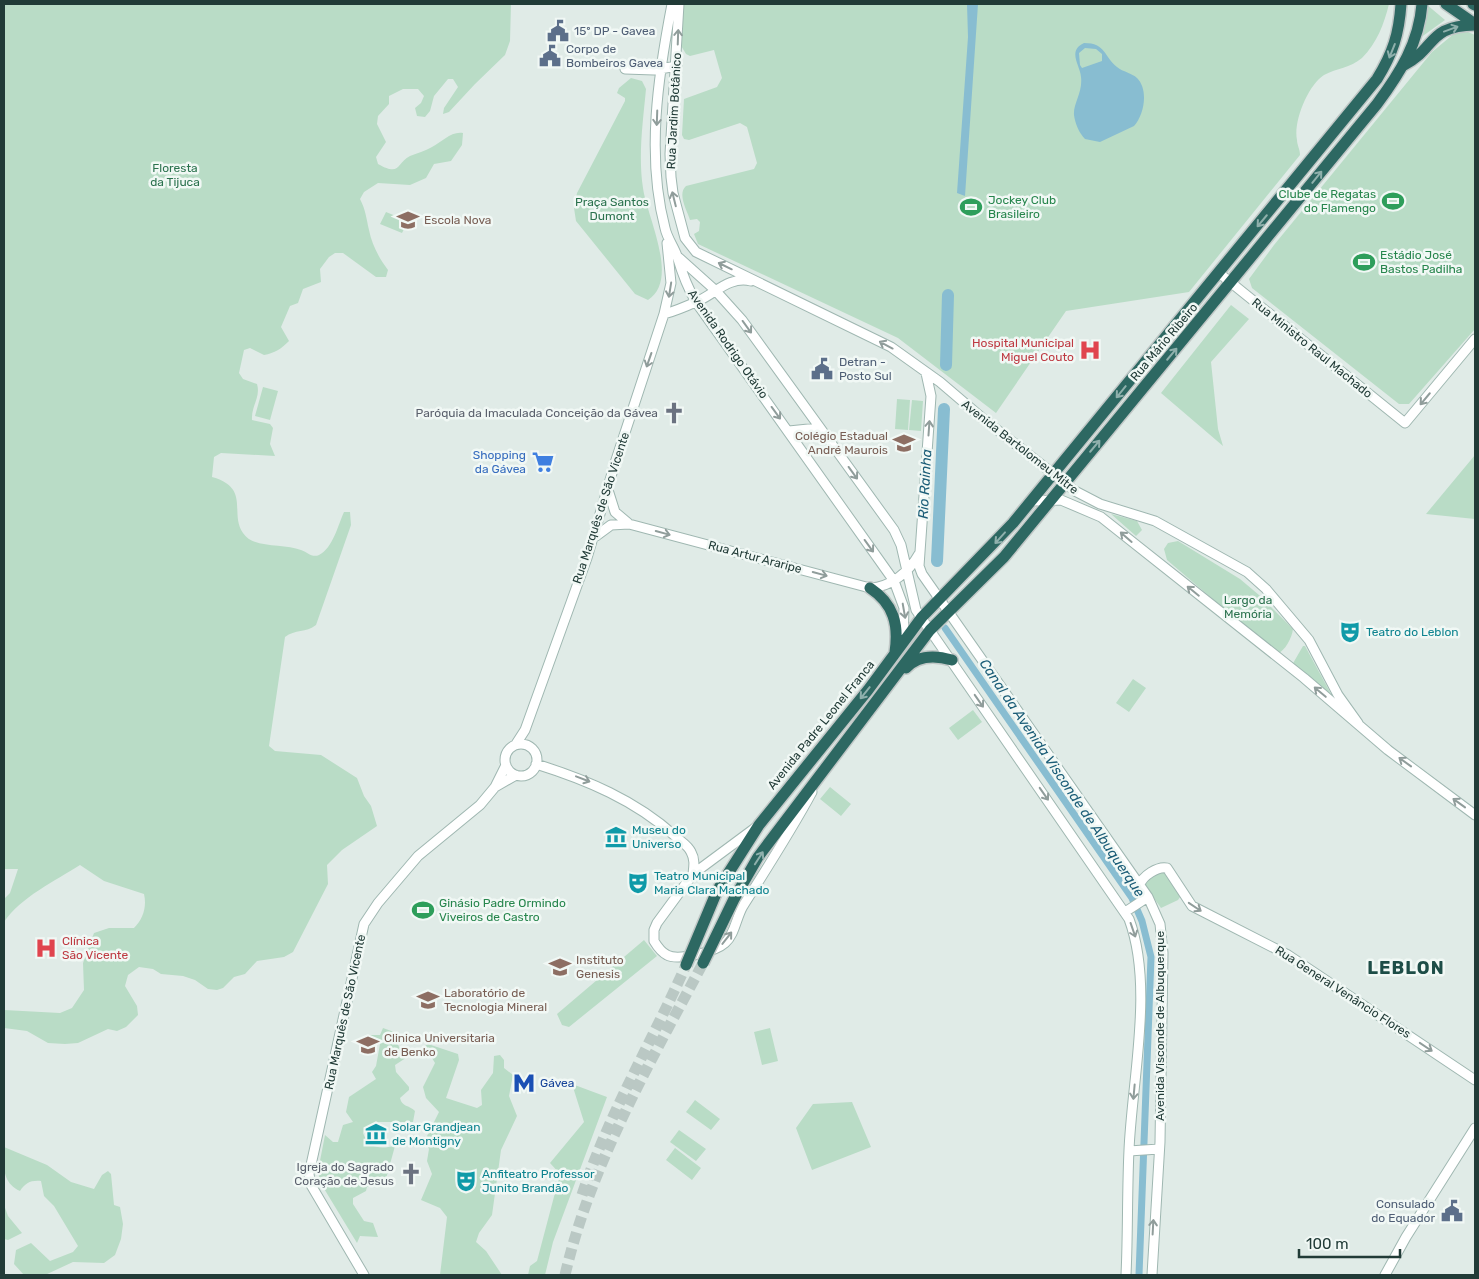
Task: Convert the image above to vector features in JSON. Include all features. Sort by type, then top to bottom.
[{"type":"highway","name":"Rua Mário Ribeiro","points":[[903,642],[922,617],[993,546],[1032,501],[1377,79],[1391,54],[1398,35],[1401,4]]},
{"type":"highway","name":"Rua Mário Ribeiro","points":[[895,678],[930,630],[947,611],[1000,561],[1377,104],[1404,65],[1416,37],[1422,4]]},
{"type":"highway","points":[[1446,4],[1475,25]]},
{"type":"highway","points":[[1404,65],[1411,61],[1432,39],[1448,28],[1475,25]]},
{"type":"highway","points":[[870,588],[889,604],[893,613],[897,638],[894,654]]},
{"type":"highway","name":"Avenida Padre Leonel Franca","points":[[686,965],[716,891],[759,825],[868,690],[903,642]]},
{"type":"highway","points":[[895,678],[911,663],[923,657],[942,657],[952,660]]},
{"type":"highway","name":"Avenida Padre Leonel Franca","points":[[703,963],[758,857],[895,678]]},
{"type":"main road","name":"Rua Jardim Botânico","points":[[672,4],[661,69],[656,136],[657,178],[665,230],[677,256]]},
{"type":"main road","name":"Rua Jardim Botânico","points":[[679,4],[677,66],[670,154],[673,193],[689,245]]},
{"type":"main road","points":[[624,69],[661,69],[677,66]]},
{"type":"main road","points":[[664,314],[671,282],[665,230]]},
{"type":"main road","name":"Avenida Bartolomeu Mitre","points":[[689,245],[696,252],[891,347],[1064,484],[1100,504],[1155,521],[1246,572],[1257,581],[1309,640],[1338,694],[1358,723]]},
{"type":"main road","name":"Avenida Rodrigo Otávio","points":[[677,256],[715,290],[742,320],[818,428],[889,523],[901,545],[914,606],[930,630]]},
{"type":"main road","name":"Avenida Rodrigo Otávio","points":[[677,256],[682,276],[696,302],[894,581],[904,608],[903,642]]},
{"type":"main road","name":"Rua Ministro Raul Machado","points":[[1219,273],[1405,423],[1475,339]]},
{"type":"main road","points":[[664,314],[696,302],[736,280],[762,284]]},
{"type":"main road","name":"Rua Marquês de São Vicente","points":[[516,744],[525,730],[592,543],[664,314]]},
{"type":"main road","name":"Avenida Visconde de Albuquerque","points":[[926,373],[931,396],[920,549],[922,574],[938,600],[1140,885],[1148,897],[1160,924],[1163,953],[1159,1149],[1152,1275]]},
{"type":"main road","points":[[789,431],[818,428]]},
{"type":"main road","points":[[609,486],[612,507],[619,517],[629,524]]},
{"type":"main road","name":"Avenida Bartolomeu Mitre","points":[[1032,501],[1051,499],[1069,502],[1101,517],[1358,723],[1388,750],[1475,815]]},
{"type":"main road","name":"Rua Artur Araripe","points":[[592,543],[602,530],[615,523],[629,524],[870,588]]},
{"type":"main road","points":[[901,545],[908,549],[920,549]]},
{"type":"main road","points":[[870,588],[894,581],[906,571],[920,549]]},
{"type":"main road","name":"Avenida Visconde de Albuquerque","points":[[930,630],[1125,912],[1135,935],[1139,972],[1138,1048],[1129,1151],[1126,1275]]},
{"type":"main road","points":[[525,730],[529,746],[536,753],[536,764],[529,774],[516,775],[506,766],[504,755],[516,744],[529,746]]},
{"type":"main road","points":[[536,764],[591,782],[622,797],[666,828],[688,848],[693,857],[692,874]]},
{"type":"main road","name":"Rua Marquês de São Vicente","points":[[364,1275],[311,1185],[309,1174],[364,924],[378,903],[418,856],[474,811],[495,787],[506,766]]},
{"type":"main road","name":"Rua Marquês de São Vicente","points":[[495,787],[516,775]]},
{"type":"main road","name":"Avenida Padre Leonel Franca","points":[[759,825],[692,874],[657,923],[654,930],[654,941],[657,946],[671,956],[710,952],[728,940],[742,908],[781,848],[819,777]]},
{"type":"main road","name":"Rua General Venâncio Flores","points":[[1140,885],[1143,878],[1160,868],[1167,868],[1192,906],[1288,955],[1475,1080]]},
{"type":"main road","points":[[1125,912],[1148,897]]},
{"type":"main road","points":[[1385,1275],[1406,1237],[1475,1128]]},
{"type":"main road","points":[[1129,1151],[1159,1149]]},
{"type":"green space","name":"Floresta da Tijuca","points":[[4,4],[511,4],[510,41],[505,55],[449,112],[443,114],[444,108],[458,87],[453,79],[448,79],[434,96],[430,111],[425,117],[417,116],[415,108],[421,103],[424,96],[418,89],[403,89],[389,96],[389,104],[378,116],[377,124],[386,142],[376,157],[378,164],[385,168],[395,169],[410,156],[436,145],[454,134],[463,133],[462,145],[451,161],[434,164],[426,178],[410,185],[378,183],[364,192],[360,199],[365,211],[370,236],[388,270],[386,277],[376,277],[343,253],[335,253],[329,257],[320,269],[321,282],[303,289],[298,303],[290,306],[281,327],[289,341],[278,350],[264,355],[250,348],[244,350],[239,373],[243,379],[257,384],[258,389],[252,420],[270,424],[273,428],[270,444],[275,456],[221,453],[214,457],[212,477],[224,482],[231,488],[235,494],[239,525],[243,533],[248,538],[261,544],[294,548],[312,555],[319,555],[324,552],[331,542],[344,512],[350,512],[351,525],[316,625],[285,637],[269,746],[275,751],[321,755],[357,778],[364,796],[371,806],[377,826],[342,850],[327,865],[328,884],[293,952],[284,957],[257,961],[245,974],[234,977],[223,988],[217,990],[208,989],[195,980],[183,976],[161,974],[153,969],[139,967],[128,975],[125,986],[137,1006],[138,1015],[126,1027],[117,1031],[108,1029],[78,1043],[65,1044],[48,1043],[27,1031],[4,1028],[4,1010],[60,1013],[72,1008],[84,990],[83,963],[94,933],[109,928],[134,928],[144,913],[145,899],[144,894],[104,881],[80,865],[29,897],[4,922],[4,899],[10,893],[18,869],[4,869]]},
{"type":"green space","name":"Jockey Club Brasileiro","points":[[683,4],[1389,4],[1379,33],[1372,46],[1362,58],[1353,64],[1324,75],[1312,87],[1303,104],[1297,124],[1296,132],[1300,155],[1189,292],[1066,311],[996,413],[898,338],[698,244],[694,234],[699,231],[700,222],[697,219],[690,220],[683,198],[683,189],[686,186],[754,169],[757,163],[747,127],[740,123],[689,140],[684,139],[682,135],[684,99],[717,87],[722,78],[714,50],[690,56],[686,54],[680,44]]},
{"type":"green space","points":[[1426,4],[1445,20],[1420,38]]},
{"type":"green space","name":"Clube de Regatas do Flamengo","points":[[1456,32],[1468,32],[1475,35],[1475,329],[1409,404],[1399,404],[1252,288],[1249,279],[1274,245],[1432,52]]},
{"type":"green space","name":"Praça Santos Dumont","points":[[631,78],[642,81],[646,89],[641,138],[643,188],[662,263],[661,278],[657,291],[648,300],[635,294],[576,221],[574,208],[577,193],[625,101],[625,98],[617,93],[619,88]]},
{"type":"green space","points":[[386,212],[408,221],[402,233],[380,224]]},
{"type":"green space","points":[[1231,305],[1249,319],[1211,362],[1218,429],[1223,446],[1161,393]]},
{"type":"green space","points":[[263,387],[278,391],[270,420],[255,416]]},
{"type":"green space","points":[[897,399],[910,400],[908,430],[895,429]]},
{"type":"green space","points":[[912,400],[923,401],[921,431],[909,430]]},
{"type":"green space","points":[[1475,455],[1475,519],[1426,514]]},
{"type":"green space","points":[[1111,514],[1137,521],[1142,530],[1136,536]]},
{"type":"green space","name":"Largo da Memória","points":[[1178,541],[1240,579],[1293,629],[1290,640],[1283,650],[1277,654],[1167,560],[1164,549],[1168,543]]},
{"type":"green space","points":[[1303,646],[1305,646],[1331,694],[1292,665]]},
{"type":"green space","points":[[1133,679],[1146,688],[1129,712],[1116,703]]},
{"type":"green space","points":[[973,710],[982,722],[958,740],[949,728]]},
{"type":"green space","points":[[830,787],[851,804],[841,816],[820,799]]},
{"type":"green space","points":[[1161,871],[1165,871],[1180,897],[1178,900],[1161,908],[1145,886],[1147,879]]},
{"type":"green space","points":[[644,940],[657,956],[569,1027],[562,1025],[557,1014]]},
{"type":"green space","points":[[383,1028],[394,1032],[399,1047],[408,1049],[412,1054],[395,1065],[396,1072],[409,1087],[409,1090],[400,1098],[401,1101],[415,1111],[413,1122],[379,1122],[363,1133],[368,1142],[376,1147],[395,1146],[384,1186],[367,1187],[366,1191],[353,1198],[353,1204],[364,1221],[373,1223],[378,1237],[360,1236],[357,1243],[320,1182],[318,1171],[325,1135],[333,1142],[338,1142],[343,1125],[353,1122],[346,1112],[349,1097],[376,1079],[372,1072],[376,1066],[380,1044],[364,1039],[370,1035],[380,1035]]},
{"type":"green space","points":[[770,1028],[778,1061],[762,1065],[754,1032]]},
{"type":"green space","points":[[428,1044],[458,1054],[459,1060],[446,1098],[477,1108],[482,1105],[481,1090],[493,1073],[494,1056],[500,1055],[504,1060],[504,1068],[513,1075],[509,1096],[517,1116],[501,1150],[492,1215],[479,1233],[476,1242],[486,1251],[502,1275],[440,1275],[447,1217],[440,1208],[421,1200],[432,1174],[427,1161],[429,1149],[425,1140],[439,1112],[426,1098],[423,1087],[435,1063],[425,1046]]},
{"type":"green space","points":[[572,1084],[607,1097],[553,1242],[545,1275],[528,1275],[530,1266],[537,1261],[560,1174],[550,1163],[584,1122]]},
{"type":"green space","points":[[695,1100],[720,1119],[711,1130],[686,1112]]},
{"type":"green space","points":[[852,1102],[871,1147],[812,1170],[796,1128],[813,1104]]},
{"type":"green space","points":[[679,1130],[706,1149],[696,1161],[670,1142]]},
{"type":"green space","points":[[4,1147],[47,1165],[71,1182],[94,1189],[102,1175],[108,1171],[111,1174],[114,1205],[120,1207],[123,1224],[121,1239],[115,1255],[104,1263],[73,1262],[45,1275],[24,1275],[14,1264],[16,1250],[31,1243],[50,1261],[73,1252],[78,1246],[54,1206],[44,1196],[41,1181],[29,1183],[20,1191],[9,1183],[5,1172]]},
{"type":"green space","points":[[675,1148],[701,1168],[692,1180],[666,1160]]},
{"type":"green space","points":[[4,1205],[8,1216],[22,1233],[8,1240],[4,1239]]},
{"type":"water","points":[[967,4],[978,4],[965,196],[957,193],[968,37]]},
{"type":"water","points":[[1084,43],[1097,45],[1117,67],[1137,78],[1143,89],[1143,109],[1134,126],[1100,142],[1085,139],[1076,125],[1074,111],[1081,82],[1075,54],[1079,46]],"holes":[[[1085,48],[1096,49],[1102,54],[1102,61],[1082,68],[1079,53]]]},
{"type":"waterway","points":[[946,365],[948,295]]},
{"type":"waterway","name":"Rio Rainha","points":[[937,561],[944,409]]},
{"type":"waterway","name":"Canal da Avenida Visconde de Albuquerque","points":[[945,628],[1132,898],[1142,921],[1151,957],[1139,1275]]},
{"type":"tunnel","points":[[565,1275],[576,1234],[606,1153],[643,1076],[703,963]]},
{"type":"tunnel","points":[[582,1195],[617,1107],[686,965]]},
{"type":"place","name":"15º DP - Gavea","points":[[558,31]]},
{"type":"place","name":"Corpo de Bombeiros Gavea","points":[[550,56]]},
{"type":"place","name":"Clube de Regatas do Flamengo","points":[[1393,201]]},
{"type":"place","name":"Jockey Club Brasileiro","points":[[971,207]]},
{"type":"place","name":"Escola Nova","points":[[408,220]]},
{"type":"place","name":"Estádio José Bastos Padilha","points":[[1364,262]]},
{"type":"place","name":"Hospital Municipal Miguel Couto","points":[[1090,350]]},
{"type":"place","name":"Detran - Posto Sul","points":[[822,369]]},
{"type":"place","name":"Paróquia da Imaculada Conceição da Gávea","points":[[674,413]]},
{"type":"place","name":"Colégio Estadual André Maurois","points":[[904,443]]},
{"type":"place","name":"Shopping da Gávea","points":[[543,462]]},
{"type":"place","name":"Teatro do Leblon","points":[[1350,632]]},
{"type":"place","name":"Museu do Universo","points":[[616,837]]},
{"type":"place","name":"Teatro Municipal Maria Clara Machado","points":[[638,883]]},
{"type":"place","name":"Ginásio Padre Ormindo Viveiros de Castro","points":[[423,910]]},
{"type":"place","name":"Clínica São Vicente","points":[[46,948]]},
{"type":"place","name":"Instituto Genesis","points":[[560,967]]},
{"type":"place","name":"Laboratório de Tecnologia Mineral","points":[[428,1000]]},
{"type":"place","name":"Clinica Universitaria de Benko","points":[[368,1045]]},
{"type":"place","name":"Gávea","points":[[524,1083]]},
{"type":"place","name":"Solar Grandjean de Montigny","points":[[376,1134]]},
{"type":"place","name":"Igreja do Sagrado Coração de Jesus","points":[[411,1174]]},
{"type":"place","name":"Anfiteatro Professor Junito Brandão","points":[[466,1181]]},
{"type":"place","name":"Consulado do Equador","points":[[1452,1211]]},
{"type":"district","name":"LEBLON","points":[[1406,968]]}]
